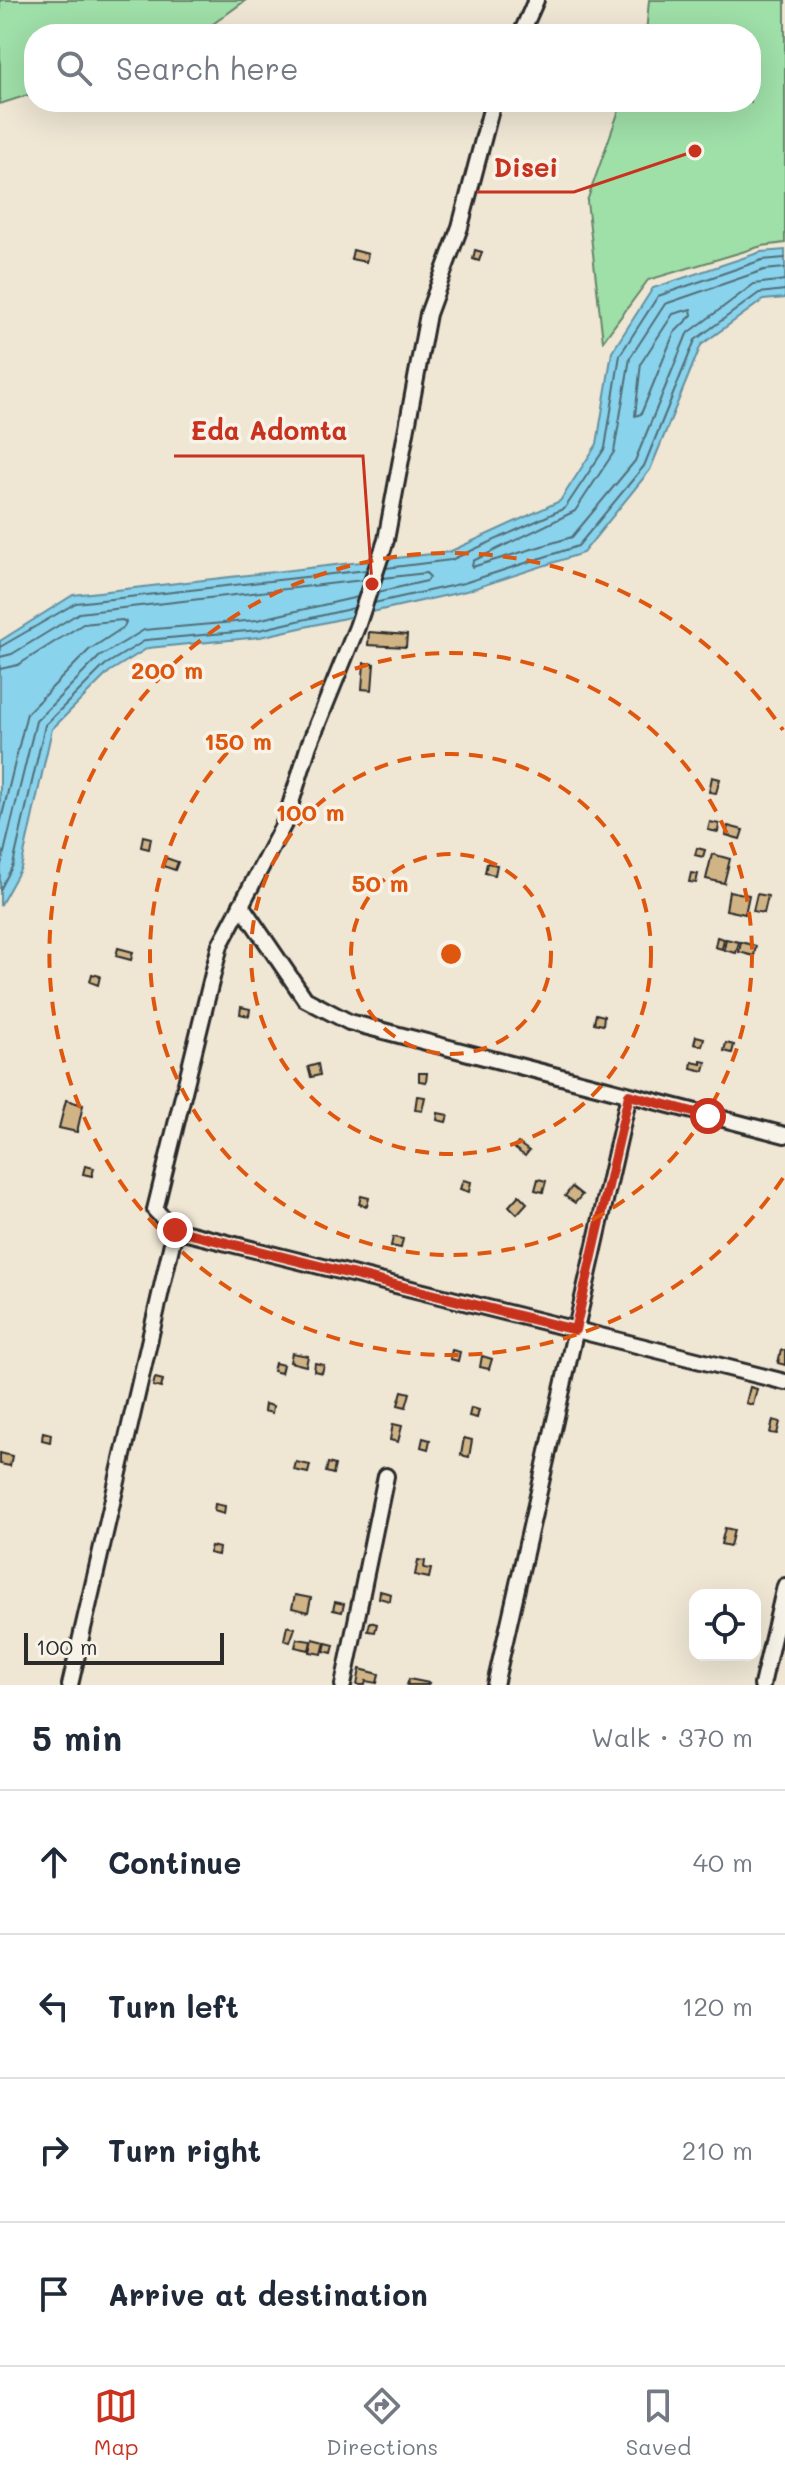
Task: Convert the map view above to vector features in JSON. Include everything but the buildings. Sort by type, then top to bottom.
[{"type":"street","points":[[525,24],[536,0]]},
{"type":"street","points":[[490,112],[460,227],[428,314],[386,540],[357,627],[309,745],[285,822],[220,945],[155,1210],[175,1230],[785,1382]]},
{"type":"street","points":[[241,905],[305,999],[349,1022],[785,1135]]},
{"type":"street","points":[[495,1685],[629,1095]]},
{"type":"street","points":[[70,1685],[175,1230]]},
{"type":"street","points":[[343,1685],[386,1476]]},
{"type":"street","points":[[762,1685],[785,1586]]},
{"type":"green space","points":[[0,0],[246,0],[213,24],[24,24],[24,96],[0,104]]},
{"type":"green space","points":[[649,0],[785,0],[785,243],[762,246],[648,280],[603,341],[587,201],[618,112],[761,112],[761,24],[647,24]]},
{"type":"water","points":[[785,250],[785,298],[763,300],[701,345],[650,470],[583,553],[466,591],[260,637],[148,648],[109,672],[52,729],[21,868],[0,906],[0,641],[73,595],[449,552],[560,501],[597,444],[612,352],[653,288],[761,252]]},
{"type":"place","name":"Disei","points":[[695,151]]},
{"type":"place","name":"Eda Adomta","points":[[372,584]]},
{"type":"route","points":[[175,1230],[575,1330],[629,1095],[708,1116]]}]
